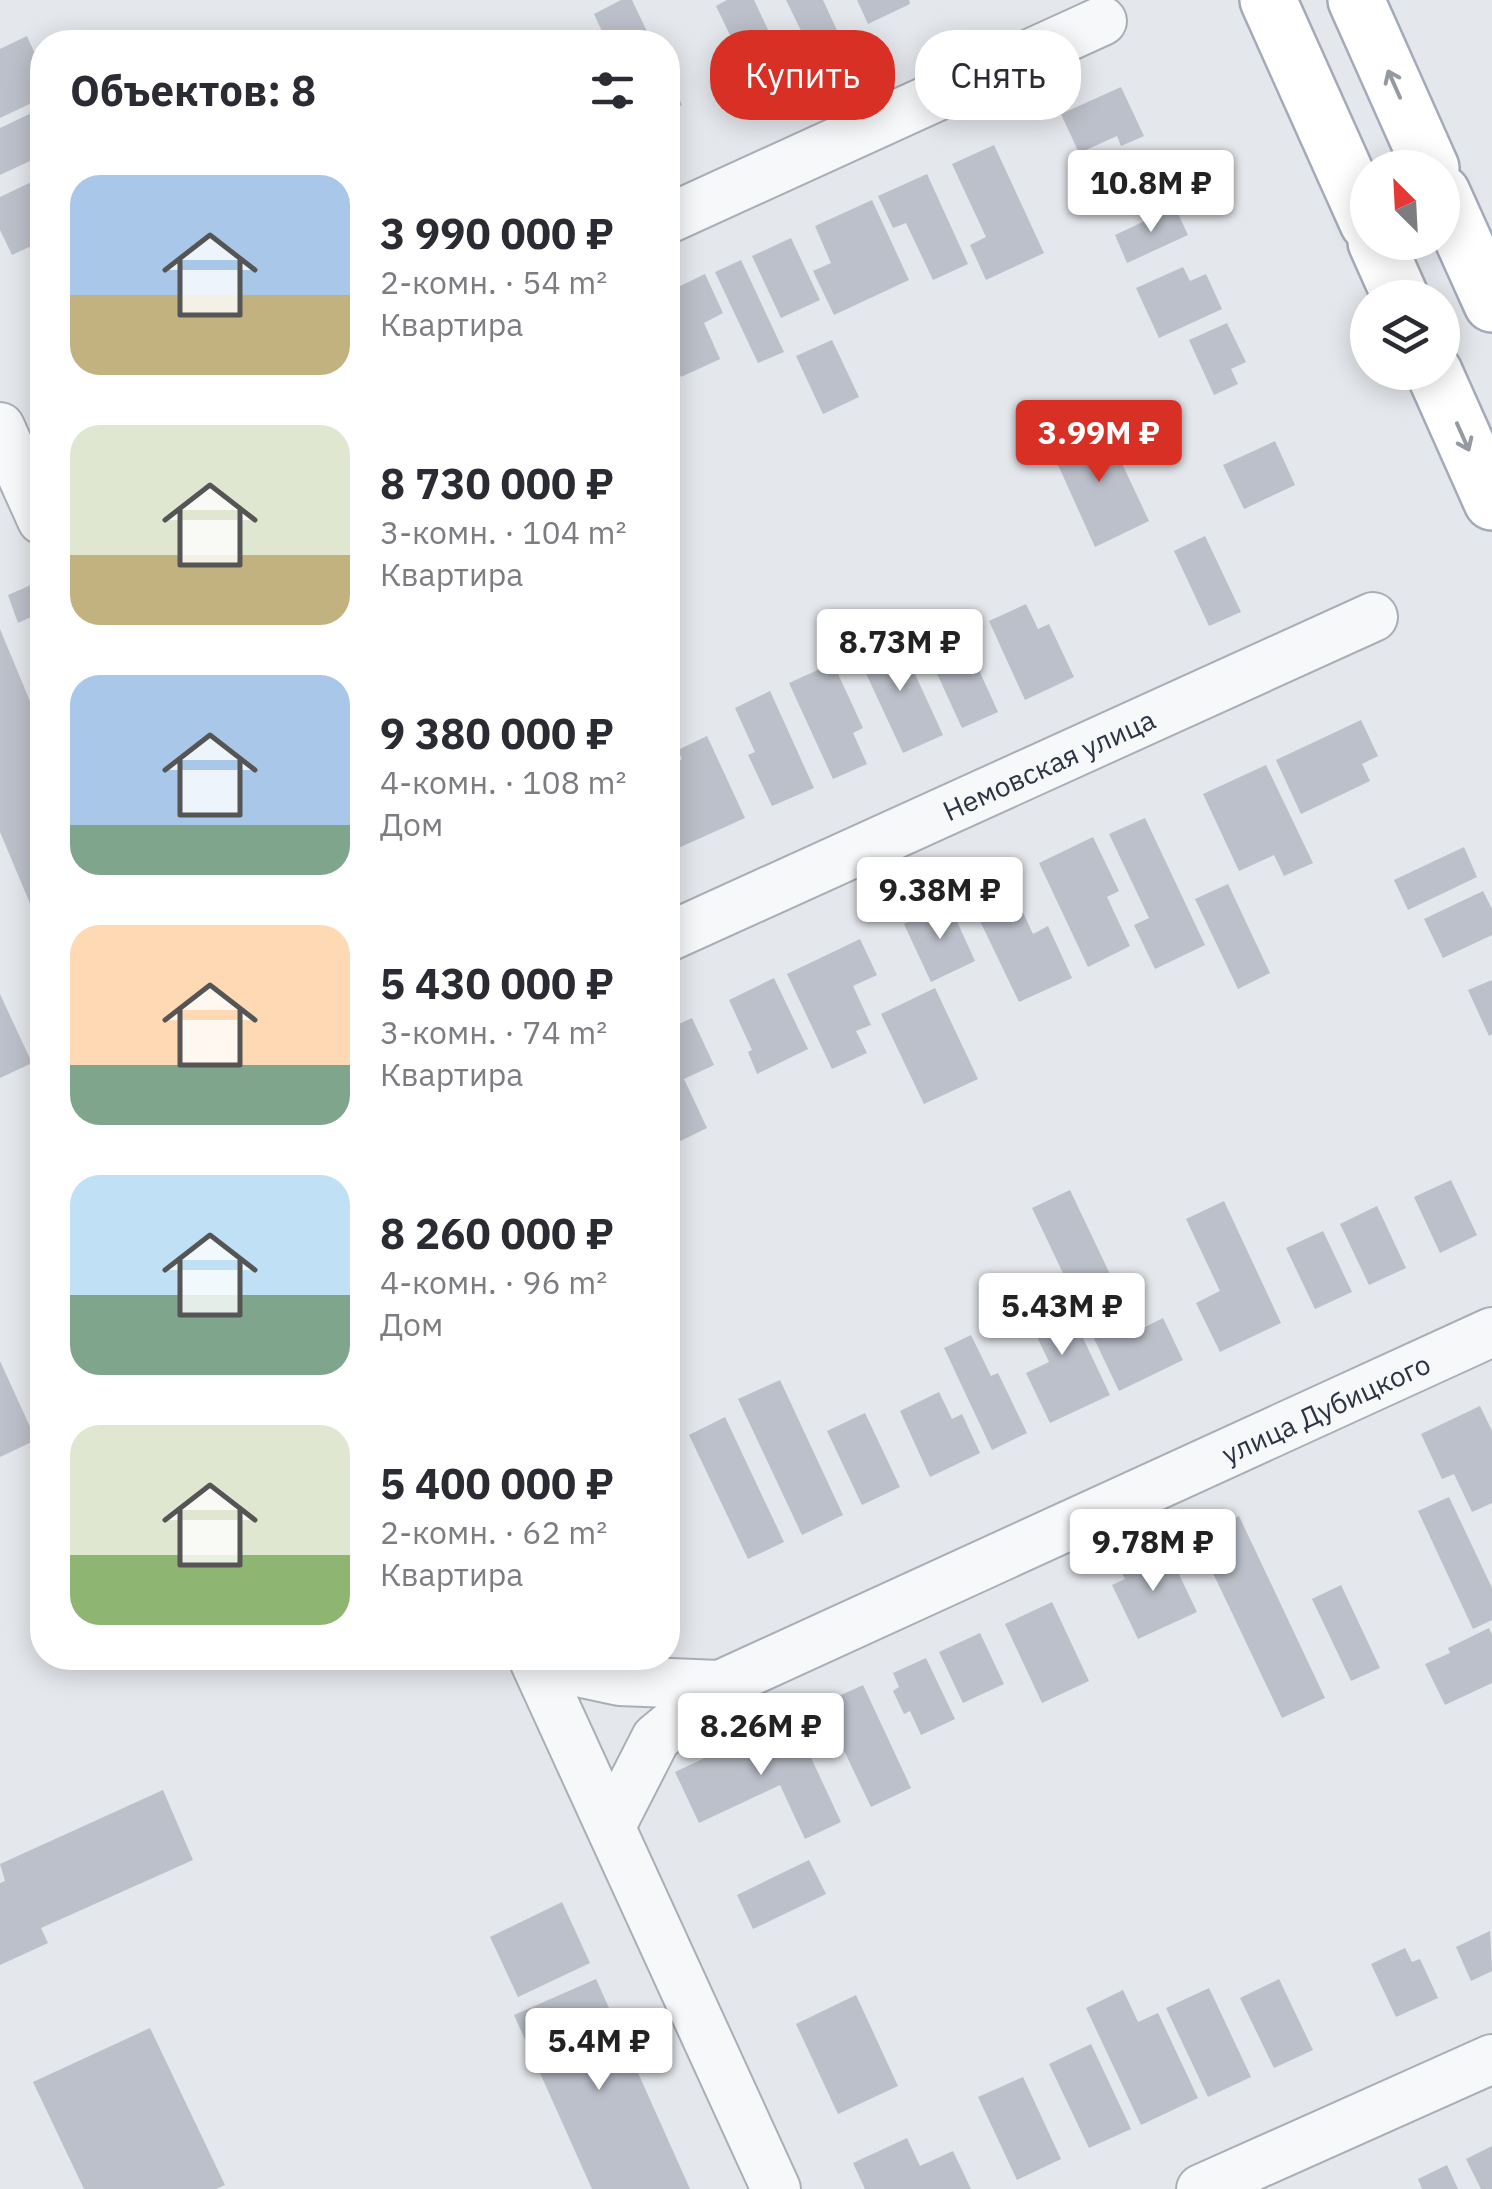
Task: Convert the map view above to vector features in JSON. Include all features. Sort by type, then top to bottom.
[{"type":"main road","points":[[1268,0],[1350,183]]},
{"type":"main road","points":[[1356,0],[1423,150]]},
{"type":"main road","points":[[1460,233],[1492,304]]},
{"type":"main road","points":[[1442,390],[1492,502]]},
{"type":"street","points":[[680,213],[1102,21]]},
{"type":"street","points":[[0,427],[30,513]]},
{"type":"street","name":"Немовская улица","points":[[680,931],[1373,617]]},
{"type":"street","name":"улица Дубицкого","points":[[611,1826],[656,1738],[720,1684],[1492,1332]]},
{"type":"street","points":[[539,1670],[776,2189]]},
{"type":"street","name":"улица Дубицкого","points":[[575,1670],[620,1681],[720,1684]]},
{"type":"street","points":[[1201,2189],[1492,2059]]},
{"type":"building","points":[[621,0],[632,0],[646,30],[601,30],[594,14]]},
{"type":"building","points":[[727,0],[754,0],[768,30],[728,30],[716,6]]},
{"type":"building","points":[[786,0],[823,0],[837,30],[801,30]]},
{"type":"building","points":[[857,0],[909,0],[910,4],[868,24]]},
{"type":"building","points":[[27,36],[30,43],[30,104],[0,118],[0,49]]},
{"type":"building","points":[[1121,87],[1144,136],[1121,146],[1117,136],[1079,153],[1064,120],[1081,120],[1081,105]]},
{"type":"building","points":[[30,114],[30,161],[0,175],[0,128]]},
{"type":"building","points":[[994,145],[1044,253],[986,280],[970,245],[986,237],[952,164]]},
{"type":"building","points":[[927,174],[968,264],[933,280],[906,223],[893,228],[878,196]]},
{"type":"building","points":[[30,183],[30,247],[12,255],[0,230],[0,197]]},
{"type":"building","points":[[872,200],[909,280],[834,315],[813,271],[831,263],[815,226]]},
{"type":"building","points":[[1175,207],[1188,235],[1127,263],[1115,235]]},
{"type":"building","points":[[791,238],[820,300],[781,318],[752,256]]},
{"type":"building","points":[[741,260],[784,352],[758,363],[715,272]]},
{"type":"building","points":[[1183,267],[1190,281],[1206,274],[1222,309],[1159,338],[1136,288]]},
{"type":"building","points":[[705,274],[723,313],[704,323],[720,359],[681,377],[680,375],[680,286]]},
{"type":"building","points":[[1227,323],[1246,362],[1231,369],[1238,384],[1214,395],[1189,340]]},
{"type":"building","points":[[832,340],[859,397],[823,414],[796,356]]},
{"type":"building","points":[[1103,423],[1149,521],[1095,547],[1050,447]]},
{"type":"building","points":[[1275,441],[1295,485],[1244,509],[1223,465]]},
{"type":"building","points":[[1205,536],[1241,612],[1209,626],[1174,551]]},
{"type":"building","points":[[30,585],[30,618],[18,623],[8,595]]},
{"type":"building","points":[[1026,604],[1038,629],[1049,624],[1074,677],[1025,700],[989,621]]},
{"type":"building","points":[[953,613],[998,712],[962,728],[917,630]]},
{"type":"building","points":[[0,629],[30,701],[30,903],[0,832]]},
{"type":"building","points":[[897,635],[943,735],[903,753],[857,654]]},
{"type":"building","points":[[833,663],[863,728],[853,733],[867,764],[833,779],[789,683]]},
{"type":"building","points":[[770,691],[814,788],[772,806],[748,755],[755,752],[735,708]]},
{"type":"building","points":[[1361,720],[1378,756],[1362,764],[1370,781],[1301,814],[1276,760]]},
{"type":"building","points":[[707,736],[745,818],[680,847],[682,759],[680,749]]},
{"type":"building","points":[[1266,765],[1313,863],[1284,876],[1274,855],[1239,871],[1203,794]]},
{"type":"building","points":[[1145,818],[1205,945],[1155,969],[1134,925],[1149,918],[1109,834]]},
{"type":"building","points":[[1093,837],[1119,891],[1107,897],[1130,946],[1088,967],[1039,863]]},
{"type":"building","points":[[1464,847],[1477,877],[1408,910],[1394,880]]},
{"type":"building","points":[[1007,878],[1033,934],[1048,926],[1072,978],[1019,1002],[968,896]]},
{"type":"building","points":[[1228,884],[1270,973],[1238,989],[1195,899]]},
{"type":"building","points":[[1483,891],[1492,909],[1492,935],[1443,958],[1424,919]]},
{"type":"building","points":[[948,902],[975,961],[931,982],[904,924]]},
{"type":"building","points":[[860,939],[877,975],[853,986],[871,1025],[856,1031],[867,1053],[832,1069],[787,974]]},
{"type":"building","points":[[774,978],[808,1049],[757,1074],[748,1052],[752,1050],[729,1000]]},
{"type":"building","points":[[1492,980],[1492,1034],[1489,1036],[1468,990]]},
{"type":"building","points":[[935,988],[978,1079],[924,1104],[881,1014]]},
{"type":"building","points":[[0,994],[30,1064],[0,1078]]},
{"type":"building","points":[[692,1018],[714,1065],[684,1079],[707,1128],[680,1141],[680,1024]]},
{"type":"building","points":[[1451,1180],[1477,1235],[1440,1253],[1414,1197]]},
{"type":"building","points":[[1070,1190],[1137,1331],[1163,1318],[1183,1360],[1119,1391],[1032,1208]]},
{"type":"building","points":[[1224,1201],[1281,1323],[1220,1352],[1196,1303],[1220,1291],[1186,1219]]},
{"type":"building","points":[[1377,1206],[1406,1268],[1369,1285],[1340,1224]]},
{"type":"building","points":[[1323,1231],[1352,1292],[1315,1309],[1286,1248]]},
{"type":"building","points":[[1057,1283],[1110,1395],[1050,1423],[1026,1373],[1049,1362],[1020,1301]]},
{"type":"building","points":[[971,1335],[991,1376],[998,1373],[1027,1433],[992,1450],[944,1348]]},
{"type":"building","points":[[0,1361],[30,1427],[30,1443],[0,1457]]},
{"type":"building","points":[[780,1380],[843,1515],[802,1535],[738,1399]]},
{"type":"building","points":[[939,1392],[952,1419],[962,1414],[980,1453],[930,1477],[900,1411]]},
{"type":"building","points":[[1480,1406],[1492,1431],[1492,1503],[1472,1512],[1454,1474],[1442,1479],[1421,1434]]},
{"type":"building","points":[[865,1413],[900,1487],[862,1505],[827,1431]]},
{"type":"building","points":[[725,1417],[784,1542],[748,1559],[689,1435]]},
{"type":"building","points":[[1449,1497],[1492,1588],[1492,1620],[1473,1629],[1418,1511]]},
{"type":"building","points":[[1239,1516],[1325,1698],[1282,1718],[1212,1571],[1222,1567],[1205,1532]]},
{"type":"building","points":[[1166,1547],[1197,1612],[1138,1639],[1112,1585],[1125,1579],[1120,1568]]},
{"type":"building","points":[[1341,1585],[1380,1668],[1351,1681],[1312,1599]]},
{"type":"building","points":[[1052,1602],[1089,1681],[1042,1703],[1005,1624]]},
{"type":"building","points":[[1489,1628],[1492,1683],[1445,1705],[1425,1664]]},
{"type":"building","points":[[980,1633],[1004,1684],[963,1703],[939,1652]]},
{"type":"building","points":[[926,1658],[955,1719],[921,1735],[910,1711],[904,1714],[893,1691],[899,1687],[893,1673]]},
{"type":"building","points":[[863,1685],[911,1788],[871,1807],[835,1732],[841,1729],[828,1701]]},
{"type":"building","points":[[792,1717],[841,1822],[805,1839],[780,1785],[699,1823],[675,1772]]},
{"type":"building","points":[[163,1790],[193,1860],[41,1928],[48,1943],[0,1965],[0,1883],[5,1881],[0,1864]]},
{"type":"building","points":[[809,1860],[826,1894],[753,1929],[737,1895]]},
{"type":"building","points":[[562,1902],[590,1963],[518,1997],[490,1937]]},
{"type":"building","points":[[1490,1931],[1492,1971],[1471,1981],[1456,1947]]},
{"type":"building","points":[[1405,1948],[1412,1962],[1420,1959],[1438,1998],[1396,2017],[1371,1964]]},
{"type":"building","points":[[596,1979],[690,2189],[592,2189],[514,2015]]},
{"type":"building","points":[[1279,1979],[1313,2050],[1274,2068],[1240,1998]]},
{"type":"building","points":[[1209,1988],[1251,2077],[1208,2097],[1166,2008]]},
{"type":"building","points":[[1123,1990],[1138,2022],[1158,2013],[1198,2098],[1141,2125],[1086,2008]]},
{"type":"building","points":[[856,1995],[898,2086],[838,2114],[796,2024]]},
{"type":"building","points":[[150,2028],[225,2185],[216,2189],[84,2189],[33,2082]]},
{"type":"building","points":[[1091,2044],[1131,2129],[1089,2148],[1049,2064]]},
{"type":"building","points":[[1023,2077],[1061,2159],[1017,2180],[978,2097]]},
{"type":"building","points":[[907,2138],[920,2166],[953,2151],[971,2189],[865,2189],[853,2163]]},
{"type":"building","points":[[1492,2146],[1492,2189],[1481,2189],[1466,2159]]},
{"type":"building","points":[[1447,2165],[1458,2189],[1422,2189],[1418,2179]]}]
